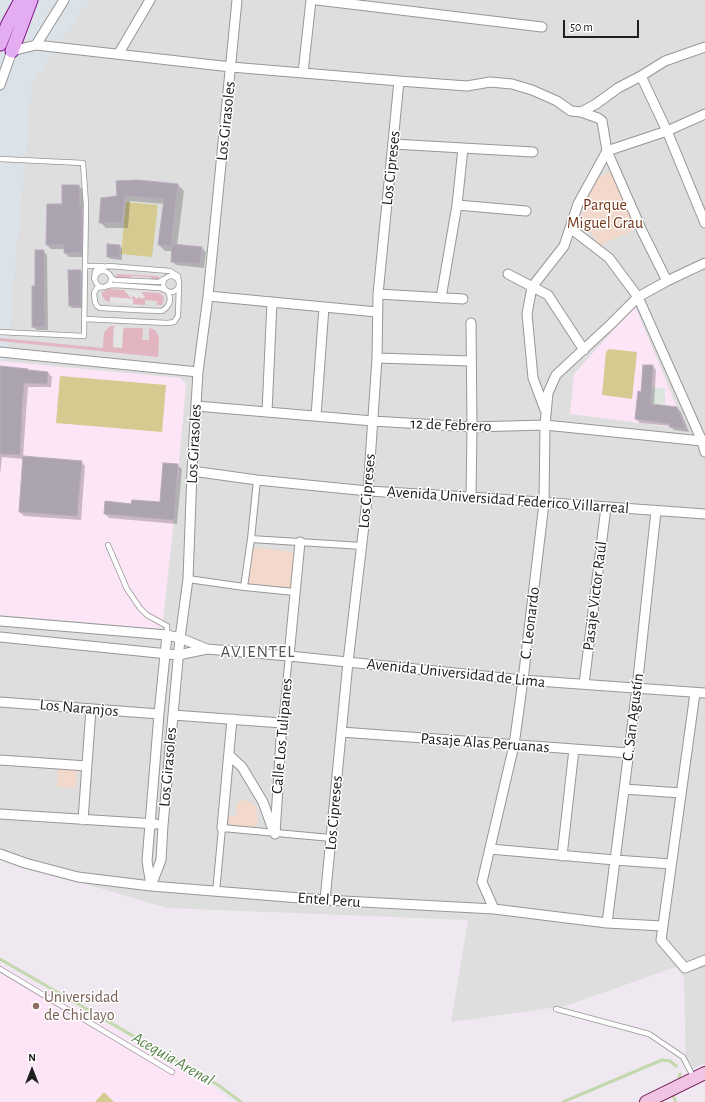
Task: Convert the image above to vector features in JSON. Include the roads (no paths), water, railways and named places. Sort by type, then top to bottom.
[{"type":"main road","points":[[0,44],[8,24],[21,0]]},
{"type":"main road","points":[[12,51],[31,0]]},
{"type":"main road","points":[[646,1102],[666,1098],[700,1075]]},
{"type":"street","points":[[36,45],[64,0]]},
{"type":"street","points":[[119,54],[150,0]]},
{"type":"street","name":"Los Girasoles","points":[[151,886],[161,860],[178,654],[188,579],[192,471],[198,372],[208,296],[237,0]]},
{"type":"street","points":[[303,73],[311,0]]},
{"type":"street","points":[[317,0],[542,27]]},
{"type":"street","points":[[0,85],[12,51],[36,45],[231,67],[399,81],[467,86],[490,82],[512,84],[532,90],[557,101],[571,111],[581,112],[602,121],[607,151],[642,231],[667,281]]},
{"type":"street","points":[[581,112],[596,104],[618,88],[665,61],[705,47]]},
{"type":"street","points":[[641,76],[667,131],[705,223]]},
{"type":"street","name":"Los Cipreses","points":[[325,900],[348,662],[368,491],[377,358],[378,294],[399,81]]},
{"type":"street","points":[[546,413],[533,378],[527,314],[532,287],[564,246],[578,204],[607,151],[667,131],[705,114]]},
{"type":"street","points":[[393,144],[533,152]]},
{"type":"street","points":[[441,298],[457,205],[463,148]]},
{"type":"street","points":[[457,205],[526,211]]},
{"type":"street","points":[[570,228],[609,258],[638,297],[704,440],[705,452]]},
{"type":"street","name":"C. Leonardo","points":[[494,910],[482,882],[514,745],[523,680],[544,503],[545,425],[548,393],[556,375],[638,297],[705,263]]},
{"type":"street","points":[[508,274],[548,294],[584,350]]},
{"type":"street","points":[[378,294],[463,299]]},
{"type":"street","points":[[208,296],[377,312]]},
{"type":"street","points":[[267,412],[272,302]]},
{"type":"street","points":[[316,416],[324,307]]},
{"type":"street","points":[[470,323],[472,427],[471,497]]},
{"type":"street","points":[[0,352],[198,372]]},
{"type":"street","points":[[377,358],[470,361]]},
{"type":"street","name":"12 de Febrero","points":[[196,406],[373,421],[472,427],[545,425],[704,440]]},
{"type":"street","name":"Avenida Universidad Federico Villarreal","points":[[192,471],[257,480],[368,491],[705,514]]},
{"type":"street","points":[[244,587],[257,480]]},
{"type":"street","name":"Pasaje Victor Raúl","points":[[584,684],[606,507]]},
{"type":"street","name":"C. San Agustín","points":[[607,922],[637,688],[656,511]]},
{"type":"street","points":[[251,539],[362,546]]},
{"type":"street","name":"Calle Los Tulipanes","points":[[275,834],[282,723],[300,542]]},
{"type":"street","points":[[188,579],[295,592]]},
{"type":"street","name":"Avenida Universidad de Lima","points":[[0,621],[166,635],[180,638],[206,649]]},
{"type":"street","points":[[151,886],[147,861],[166,635]]},
{"type":"street","name":"Avenida Universidad de Lima","points":[[0,637],[178,654],[206,649],[523,680],[705,693]]},
{"type":"street","points":[[695,693],[661,940],[685,968],[705,960]]},
{"type":"street","name":"Los Naranjos","points":[[0,702],[159,714]]},
{"type":"street","points":[[83,820],[92,709]]},
{"type":"street","points":[[173,715],[282,723]]},
{"type":"street","points":[[216,892],[232,719]]},
{"type":"street","name":"Pasaje Alas Peruanas","points":[[341,732],[629,753]]},
{"type":"street","points":[[562,856],[574,749]]},
{"type":"street","points":[[229,755],[242,767],[249,778],[262,802],[275,834]]},
{"type":"street","points":[[0,760],[87,766]]},
{"type":"street","points":[[624,788],[681,793]]},
{"type":"street","points":[[0,814],[163,825]]},
{"type":"street","points":[[222,828],[331,838]]},
{"type":"street","points":[[490,849],[671,864]]},
{"type":"street","name":"Entel Peru","points":[[0,854],[25,863],[78,877],[151,886],[325,900],[494,910],[607,922],[662,926]]},
{"type":"lane","points":[[0,159],[83,163],[86,205],[84,336],[0,332]]},
{"type":"lane","points":[[85,319],[168,323],[174,322],[178,316],[179,284],[178,276],[170,271],[109,266],[86,266]]},
{"type":"lane","points":[[105,287],[98,286],[96,284],[94,279],[95,272],[103,267],[109,266]]},
{"type":"lane","points":[[94,279],[96,274],[100,271],[106,272],[115,280],[159,282],[164,279],[169,276],[174,277],[178,280],[179,284],[177,290],[174,292],[166,291],[160,288],[114,285],[97,288],[94,293],[95,302],[100,308],[162,311],[169,304],[170,299],[169,294],[166,291],[164,289],[164,279]]},
{"type":"lane","points":[[105,287],[111,280],[110,275]]},
{"type":"lane","points":[[108,545],[127,589],[140,608],[167,626],[166,635]]},
{"type":"lane","points":[[0,969],[172,1072]]},
{"type":"lane","points":[[556,1009],[649,1034],[683,1057],[700,1075]]},
{"type":"waterway","name":"Acequia Arenal","points":[[0,959],[218,1085],[241,1102]]},
{"type":"waterway","name":"Acequia Arenal","points":[[563,1102],[662,1060],[670,1061],[676,1066]]},
{"type":"waterway","name":"Acequia Arenal","points":[[678,1081],[680,1074]]},
{"type":"waterway","name":"Acequia Arenal","points":[[673,1094],[676,1102]]},
{"type":"place","name":"Universidad de Chiclayo","points":[[36,1006]]},
{"type":"district","name":"AVIENTEL","points":[[258,652]]},
{"type":"park label","name":"Parque Miguel Grau","points":[[605,214]]}]
